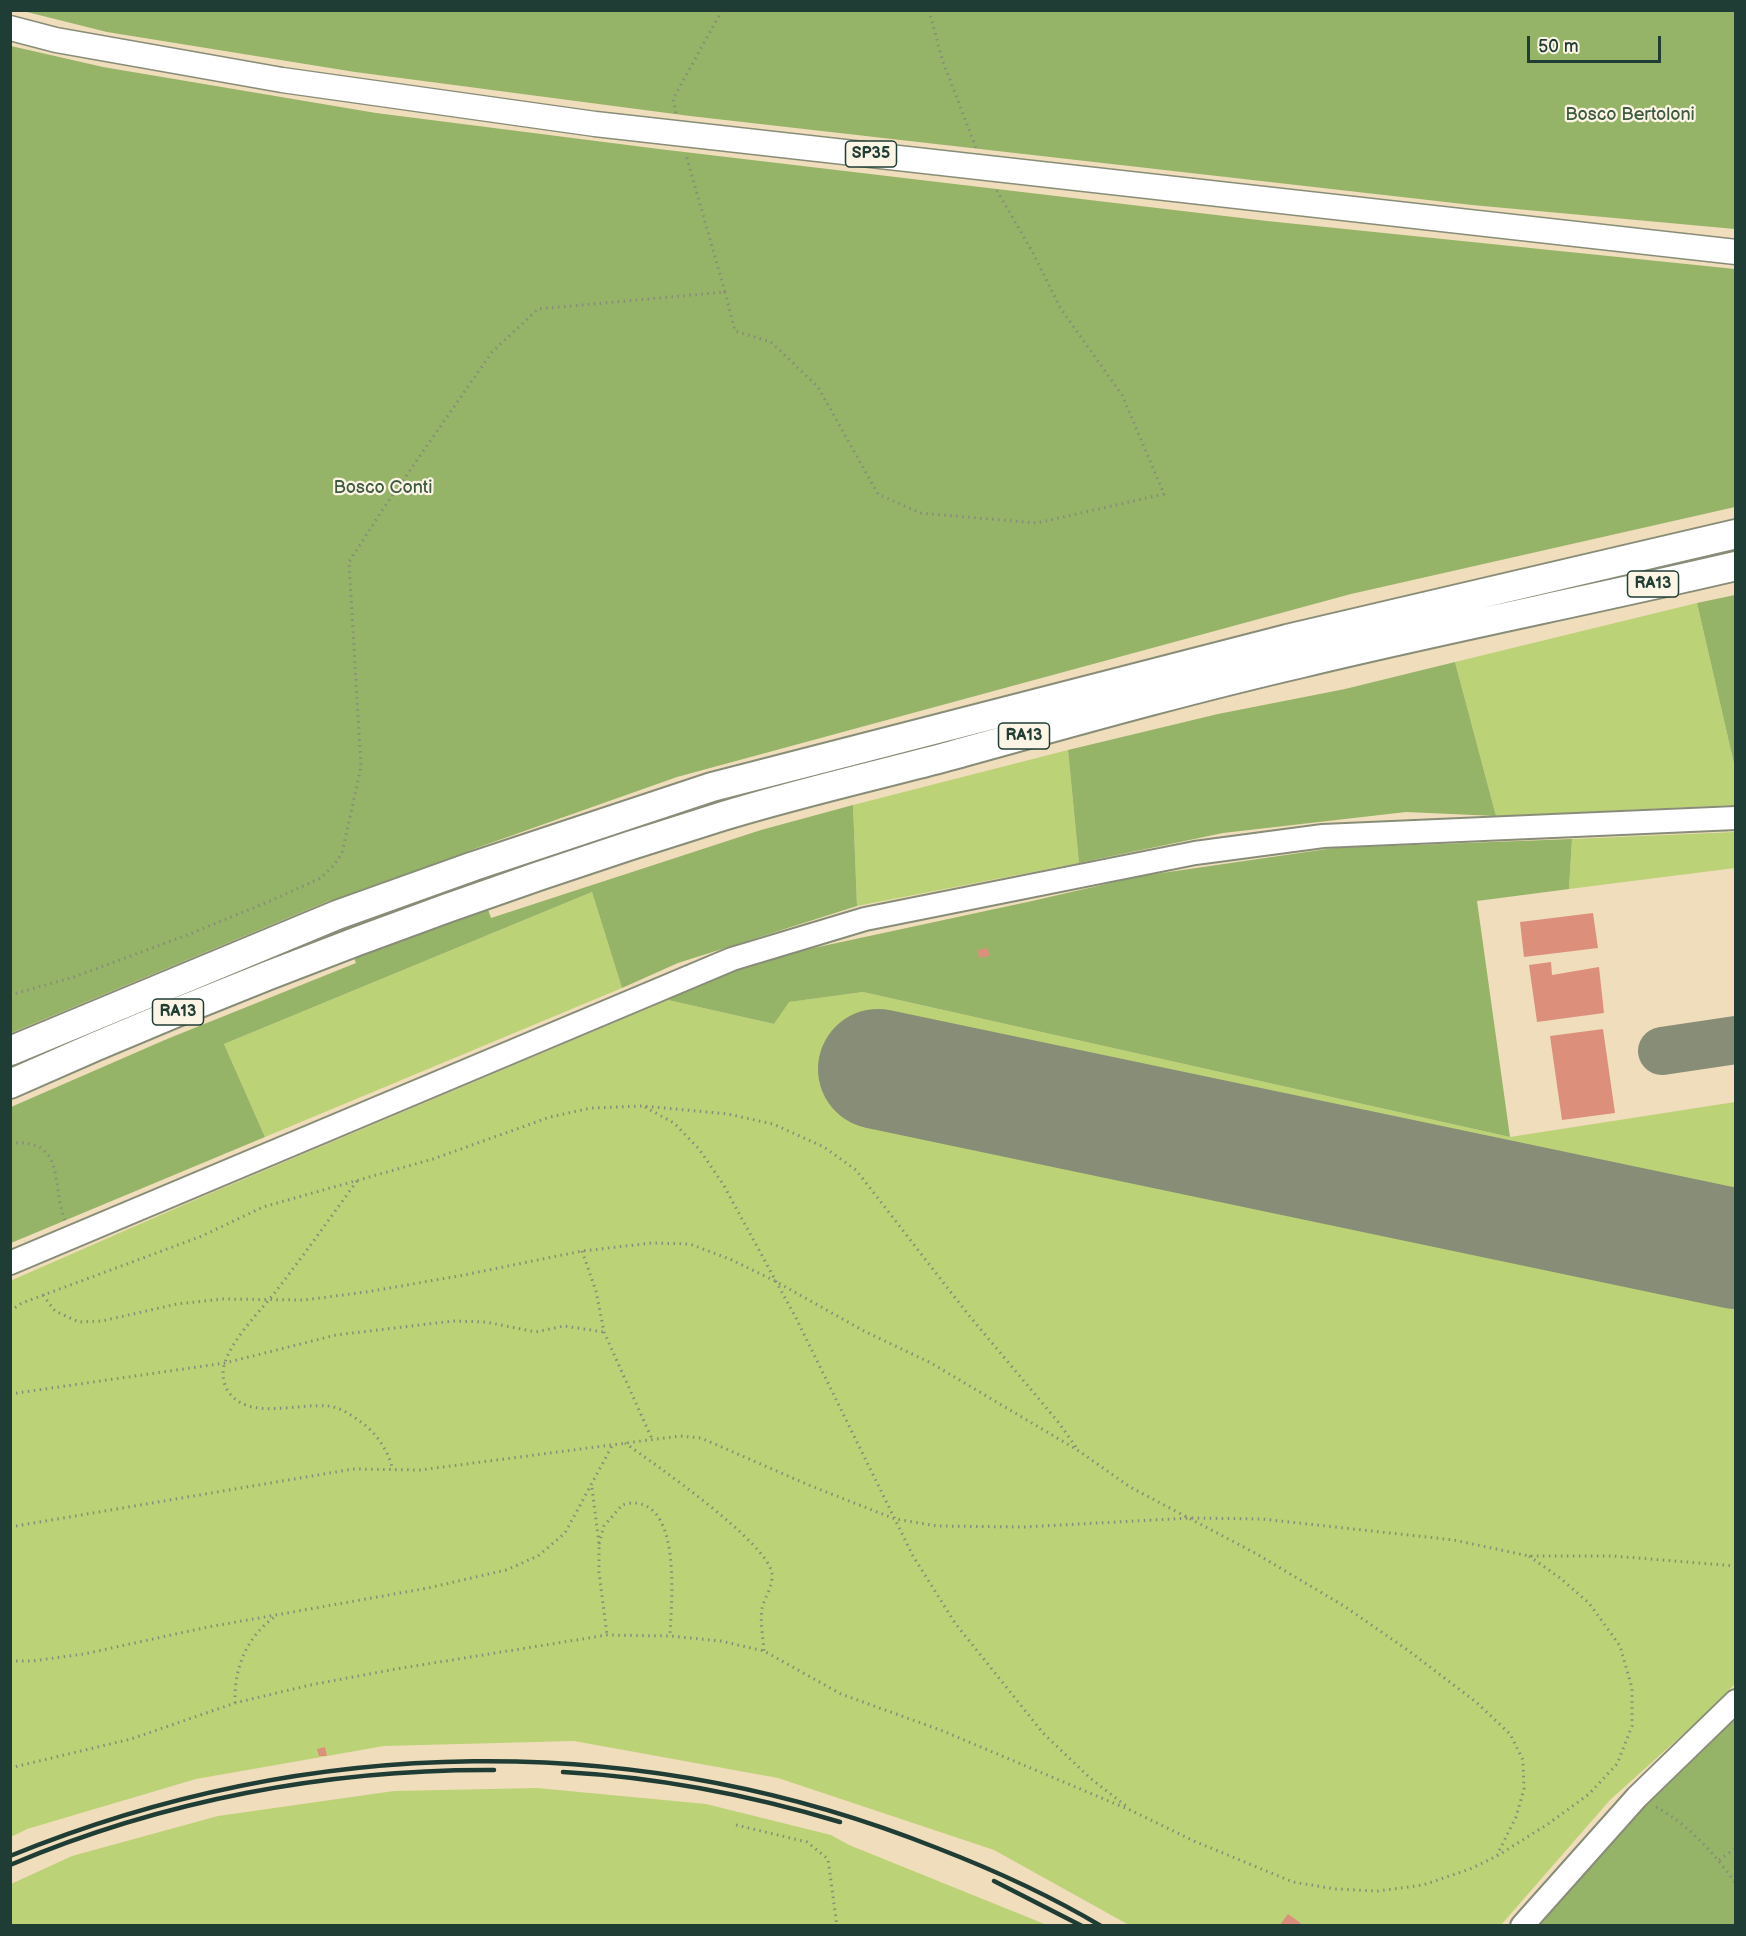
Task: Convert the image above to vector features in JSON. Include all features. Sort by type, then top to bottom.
[{"type":"highway","name":"RA13","points":[[10,1051],[337,915],[474,866],[712,787],[1287,639],[1736,534]]},
{"type":"highway","name":"RA13","points":[[10,1084],[220,995],[348,946],[605,854],[729,815],[1298,664],[1736,567]]},
{"type":"main road","name":"SP35","points":[[10,28],[56,40],[282,80],[595,124],[1736,252]]},
{"type":"main road","points":[[10,1263],[732,959],[865,918],[1195,853],[1323,836],[1736,818]]},
{"type":"main road","points":[[1522,1926],[1637,1797],[1736,1701]]},
{"type":"path","points":[[722,10],[673,99],[735,330],[771,342],[818,387],[878,494],[920,513],[1037,523],[1164,494],[1122,395],[1061,309],[1032,251],[983,167],[942,59],[929,10]]},
{"type":"path","points":[[10,995],[74,977],[196,931],[321,878],[342,853],[361,767],[349,562],[381,512],[492,352],[538,309],[725,292]]},
{"type":"path","points":[[643,1106],[674,1123],[699,1149],[723,1184],[796,1318],[913,1556],[955,1623],[1043,1732],[1090,1778],[1130,1810]]},
{"type":"path","points":[[10,1311],[22,1302],[202,1236],[262,1207],[433,1159],[550,1117],[591,1108],[643,1106],[728,1113],[773,1124],[824,1147],[856,1170],[967,1313],[1059,1423],[1079,1451]]},
{"type":"path","points":[[10,1143],[33,1145],[43,1148],[50,1155],[55,1167],[62,1212],[73,1236]]},
{"type":"path","points":[[357,1180],[242,1333],[225,1363],[223,1383],[231,1395],[245,1406],[265,1409],[330,1406],[348,1413],[370,1429],[388,1453],[393,1470]]},
{"type":"path","points":[[44,1295],[55,1311],[79,1322],[102,1321],[177,1304],[223,1299],[304,1300],[366,1292],[471,1274],[582,1251],[652,1243],[690,1244],[732,1260],[775,1281],[864,1331],[931,1363],[1079,1451],[1130,1487],[1255,1553],[1353,1613],[1409,1651],[1476,1702],[1509,1734],[1523,1760],[1524,1789],[1516,1817],[1497,1856]]},
{"type":"path","points":[[582,1251],[596,1290],[604,1332],[652,1439]]},
{"type":"path","points":[[10,1394],[225,1363],[336,1335],[453,1321],[486,1322],[536,1332],[564,1326],[604,1332]]},
{"type":"path","points":[[10,1527],[353,1469],[420,1470],[680,1436],[701,1438],[811,1486],[895,1519],[937,1526],[1024,1527],[1190,1518],[1262,1519],[1454,1540],[1529,1556],[1613,1556],[1736,1566]]},
{"type":"path","points":[[625,1443],[692,1491],[728,1521],[763,1555],[772,1573],[762,1610],[764,1651]]},
{"type":"path","points":[[10,1661],[32,1661],[84,1654],[208,1627],[428,1588],[506,1570],[538,1556],[565,1533],[612,1446]]},
{"type":"path","points":[[592,1486],[600,1544],[599,1572],[607,1635]]},
{"type":"path","points":[[600,1544],[604,1526],[622,1505],[636,1503],[651,1509],[663,1523],[670,1548],[670,1636]]},
{"type":"path","points":[[10,1768],[132,1739],[235,1703],[310,1685],[607,1635],[670,1636],[721,1641],[764,1651],[841,1694],[943,1731],[1293,1882],[1335,1889],[1378,1891],[1423,1885],[1470,1869],[1497,1856],[1548,1824],[1589,1794],[1617,1764],[1632,1726],[1632,1688],[1620,1646],[1589,1603],[1529,1556]]},
{"type":"path","points":[[235,1703],[235,1682],[242,1657],[262,1626],[277,1615]]},
{"type":"path","points":[[1637,1797],[1672,1816],[1719,1860],[1736,1884]]},
{"type":"path","points":[[736,1824],[807,1842],[828,1859],[837,1926]]},
{"type":"path","points":[[1719,1860],[1736,1848]]},
{"type":"green space","name":"Bosco Bertoloni","points":[[23,11],[1735,11],[1735,229],[1472,205],[690,116],[355,72],[107,32]]},
{"type":"green space","name":"Bosco Conti","points":[[11,46],[103,67],[376,113],[1267,221],[1735,269],[1735,507],[1351,594],[677,777],[468,851],[491,918],[761,830],[853,805],[857,906],[678,963],[622,988],[592,892],[224,1044],[265,1137],[11,1243],[11,1107],[167,1039],[356,963],[331,900],[11,1033]]},
{"type":"green space","points":[[1736,595],[1735,768],[1697,603]]},
{"type":"green space","points":[[1697,603],[1735,768],[1735,805],[1496,816],[1455,662]]},
{"type":"green space","points":[[1455,662],[1496,816],[1406,812],[1223,833],[1079,863],[1068,750],[1218,714],[1345,689]]},
{"type":"green space","points":[[1068,750],[1079,863],[857,906],[853,805]]},
{"type":"green space","points":[[1735,832],[1735,868],[1569,889],[1572,839]]},
{"type":"green space","points":[[1572,839],[1569,889],[1477,901],[1510,1137],[863,992],[789,1002],[774,1024],[668,1000],[711,979],[795,952],[1141,876],[1334,848]]},
{"type":"green space","points":[[592,892],[622,988],[265,1137],[224,1044]]},
{"type":"green space","points":[[863,992],[1510,1137],[1735,1102],[1735,1684],[1700,1719],[1610,1800],[1501,1925],[1129,1925],[994,1850],[778,1778],[574,1741],[384,1746],[196,1779],[27,1829],[11,1837],[10,1281],[197,1199],[668,1000],[774,1024],[788,1002]]},
{"type":"green space","points":[[1735,1719],[1735,1925],[1537,1926],[1593,1859],[1678,1772]]},
{"type":"green space","points":[[537,1788],[706,1804],[831,1835],[849,1845],[1047,1925],[11,1925],[11,1884],[72,1856],[218,1816],[394,1791]]},
{"type":"building","points":[[1593,913],[1598,948],[1524,957],[1520,922]]},
{"type":"building","points":[[988,948],[989,956],[979,958],[978,950]]},
{"type":"building","points":[[1551,962],[1552,975],[1599,967],[1604,1013],[1537,1022],[1529,965]]},
{"type":"building","points":[[1603,1029],[1615,1113],[1562,1120],[1550,1036]]},
{"type":"building","points":[[325,1747],[327,1756],[319,1756],[317,1749]]},
{"type":"building","points":[[1288,1914],[1295,1919],[1304,1926],[1279,1926]]},
{"type":"taxiway","points":[[1662,1051],[1736,1040]]},
{"type":"runway","points":[[878,1069],[1736,1249]]},
{"type":"railway","points":[[10,1856],[123,1816],[239,1786],[356,1768],[473,1761],[591,1766],[708,1781],[823,1809],[937,1848],[979,1865],[1041,1893],[1101,1926]]},
{"type":"railway","points":[[10,1865],[68,1842],[127,1823],[187,1806],[247,1793],[308,1782],[370,1775],[494,1770]]},
{"type":"railway","points":[[563,1772],[633,1778],[703,1789],[840,1822]]},
{"type":"railway","points":[[994,1881],[1082,1926]]}]
